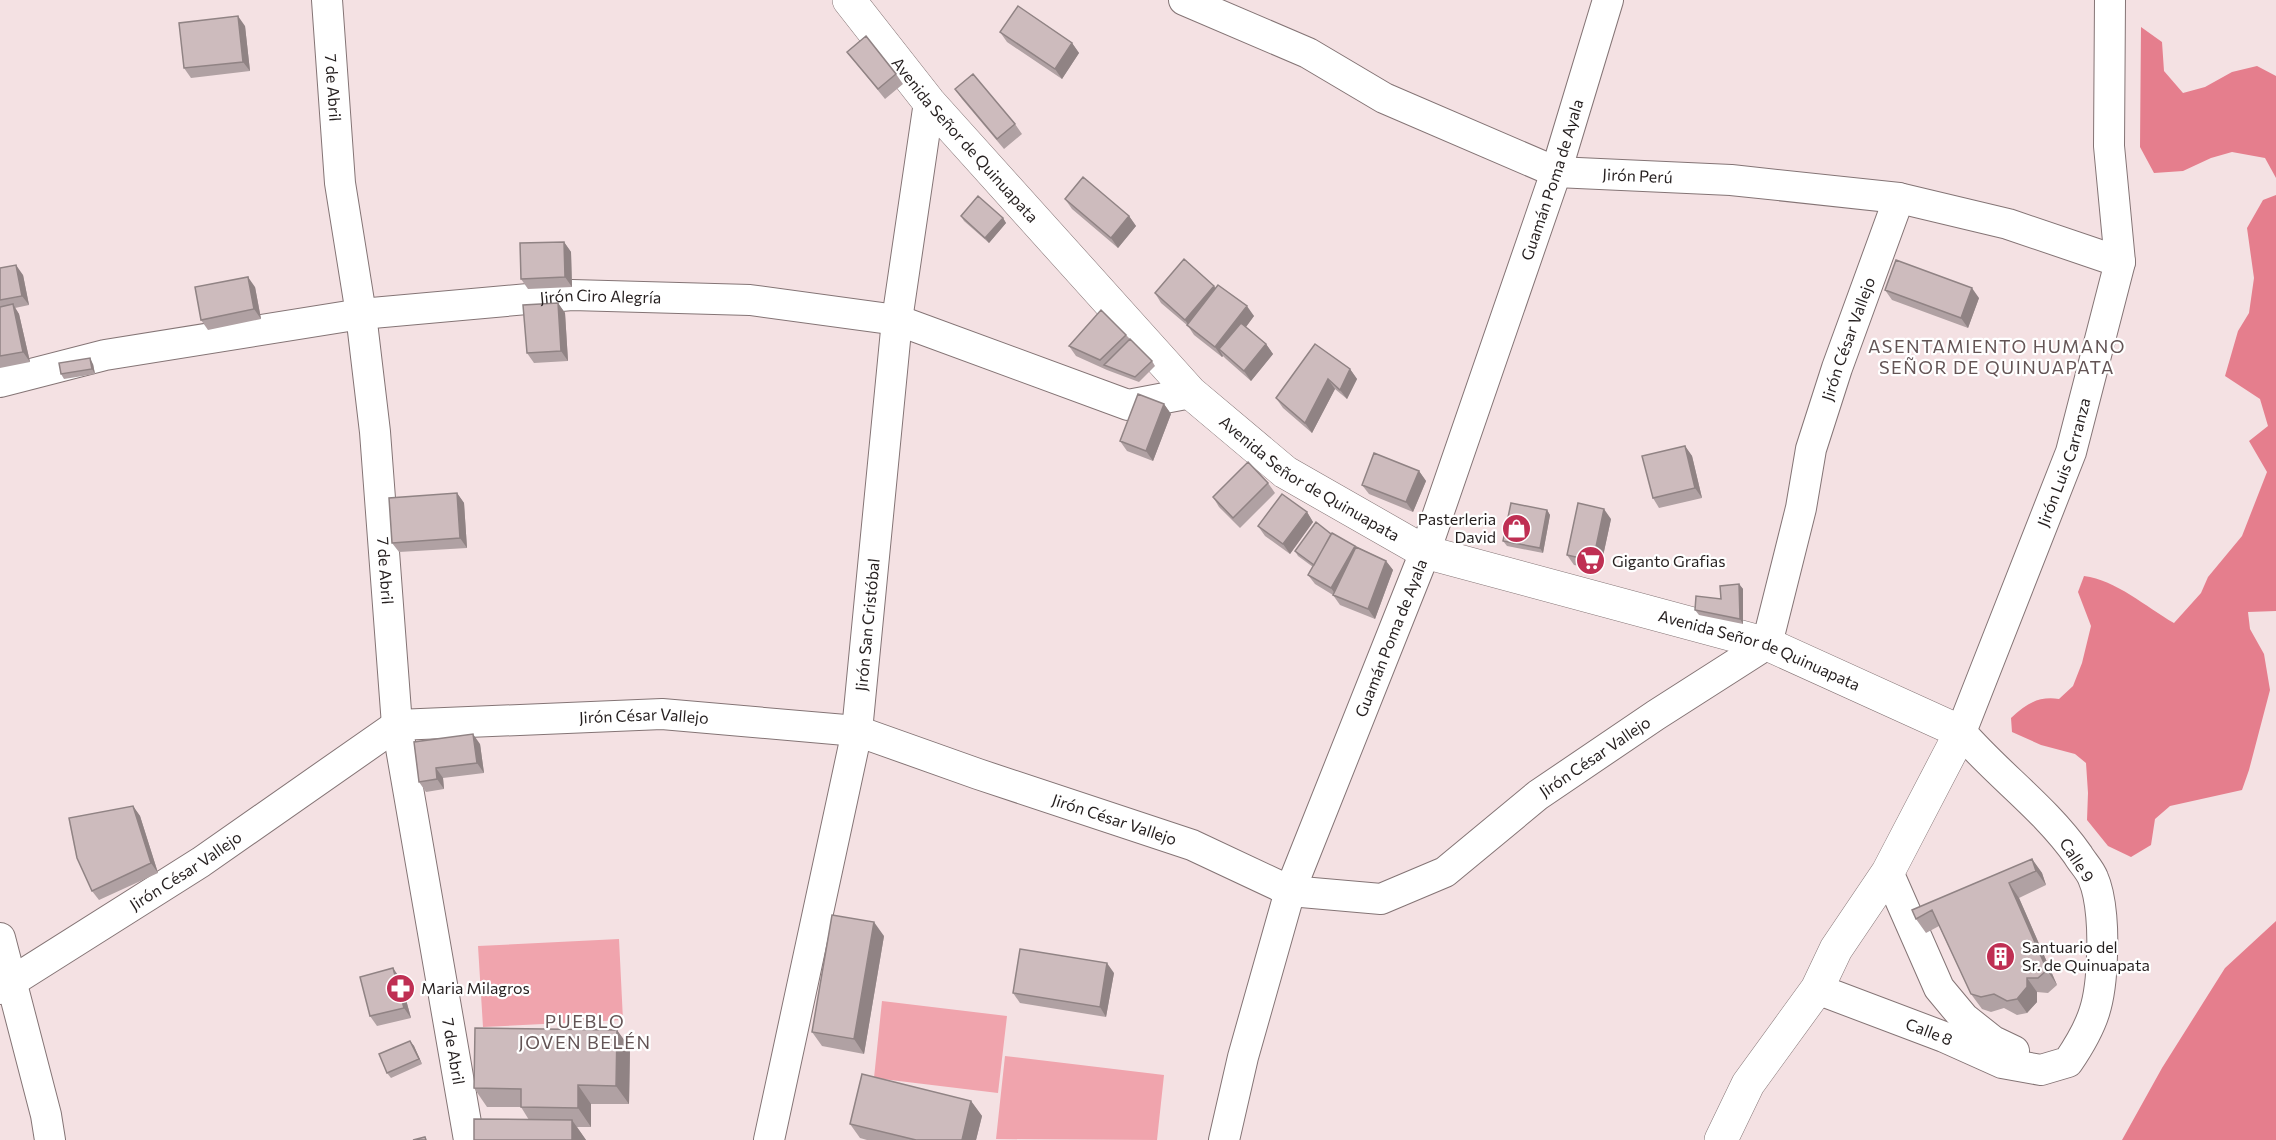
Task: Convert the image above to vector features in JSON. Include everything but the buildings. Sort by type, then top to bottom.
[{"type":"street","name":"7 de Abril","points":[[327,0],[340,183],[361,314],[375,432],[397,725],[469,1140]]},
{"type":"street","name":"Avenida Señor de Quinuapata","points":[[849,0],[929,102],[1191,393],[1285,472],[1425,552],[1767,644],[1961,732]]},
{"type":"street","name":"Jirón Perú","points":[[1184,0],[1308,52],[1384,98],[1556,172],[1731,180],[1899,198],[2008,224],[2120,262]]},
{"type":"street","name":"Guamán Poma de Ayala","points":[[1224,1140],[1243,1057],[1290,891],[1425,552],[1556,172],[1608,0]]},
{"type":"street","name":"Jirón Luis Carranza","points":[[1961,732],[2071,452],[2120,262],[2109,146],[2110,0]]},
{"type":"street","name":"Jirón San Cristóbal","points":[[769,1140],[857,731],[897,320],[929,102]]},
{"type":"street","name":"Jirón César Vallejo","points":[[6,985],[201,862],[397,725],[662,714],[857,731],[1192,845],[1290,891],[1381,899],[1445,872],[1538,795],[1656,715],[1767,644],[1801,508],[1811,449],[1837,368],[1899,198]]},
{"type":"street","name":"Jirón Ciro Alegría","points":[[0,382],[105,356],[361,314],[572,295],[750,300],[897,320],[1128,405],[1191,393]]},
{"type":"street","points":[[1721,1140],[1748,1084],[1817,989],[1836,949],[1888,872],[1961,732]]},
{"type":"street","name":"Calle 9","points":[[1961,732],[2028,797],[2070,845],[2093,878],[2103,927],[2102,976],[2095,1016],[2068,1062],[2041,1070]]},
{"type":"street","points":[[1888,872],[1939,988],[1964,1018],[1993,1041],[2026,1058],[2041,1070]]},
{"type":"street","points":[[0,938],[6,985],[46,1115],[50,1140]]},
{"type":"street","name":"Calle 8","points":[[1817,989],[1944,1037],[2002,1063],[2041,1070]]},
{"type":"shaded area","points":[[2141,27],[2162,42],[2164,71],[2183,93],[2205,87],[2232,72],[2257,66],[2276,76],[2276,178],[2265,158],[2232,152],[2211,158],[2183,171],[2154,173],[2140,147]]},
{"type":"shaded area","points":[[2276,195],[2276,611],[2248,612],[2250,629],[2264,654],[2270,690],[2242,790],[2170,806],[2155,819],[2151,845],[2131,857],[2108,846],[2087,820],[2086,763],[2075,754],[2041,745],[2012,732],[2011,718],[2033,702],[2059,699],[2073,686],[2082,663],[2091,626],[2078,592],[2084,576],[2119,588],[2174,623],[2201,593],[2208,577],[2242,536],[2267,472],[2249,441],[2268,426],[2260,399],[2225,376],[2238,331],[2249,313],[2254,278],[2247,228],[2263,200]]},
{"type":"shaded area","points":[[2276,921],[2276,1140],[2122,1140],[2162,1068],[2225,968]]},
{"type":"shaded area","points":[[619,939],[623,1020],[483,1027],[478,946]]},
{"type":"shaded area","points":[[882,1001],[1007,1016],[998,1093],[874,1078]]},
{"type":"shaded area","points":[[1005,1056],[1164,1075],[1157,1140],[996,1139]]},
{"type":"place","name":"Pasterleria David","points":[[1517,528]]},
{"type":"place","name":"Giganto Grafias","points":[[1591,561]]},
{"type":"place","name":"Santuario del Sr. de Quinuapata","points":[[2001,956]]},
{"type":"place","name":"Maria Milagros","points":[[400,988]]},
{"type":"district","name":"ASENTAMIENTO HUMANO SEÑOR DE QUINUAPATA","points":[[1997,357]]},
{"type":"district","name":"PUEBLO JOVEN BELÉN","points":[[585,1032]]}]
